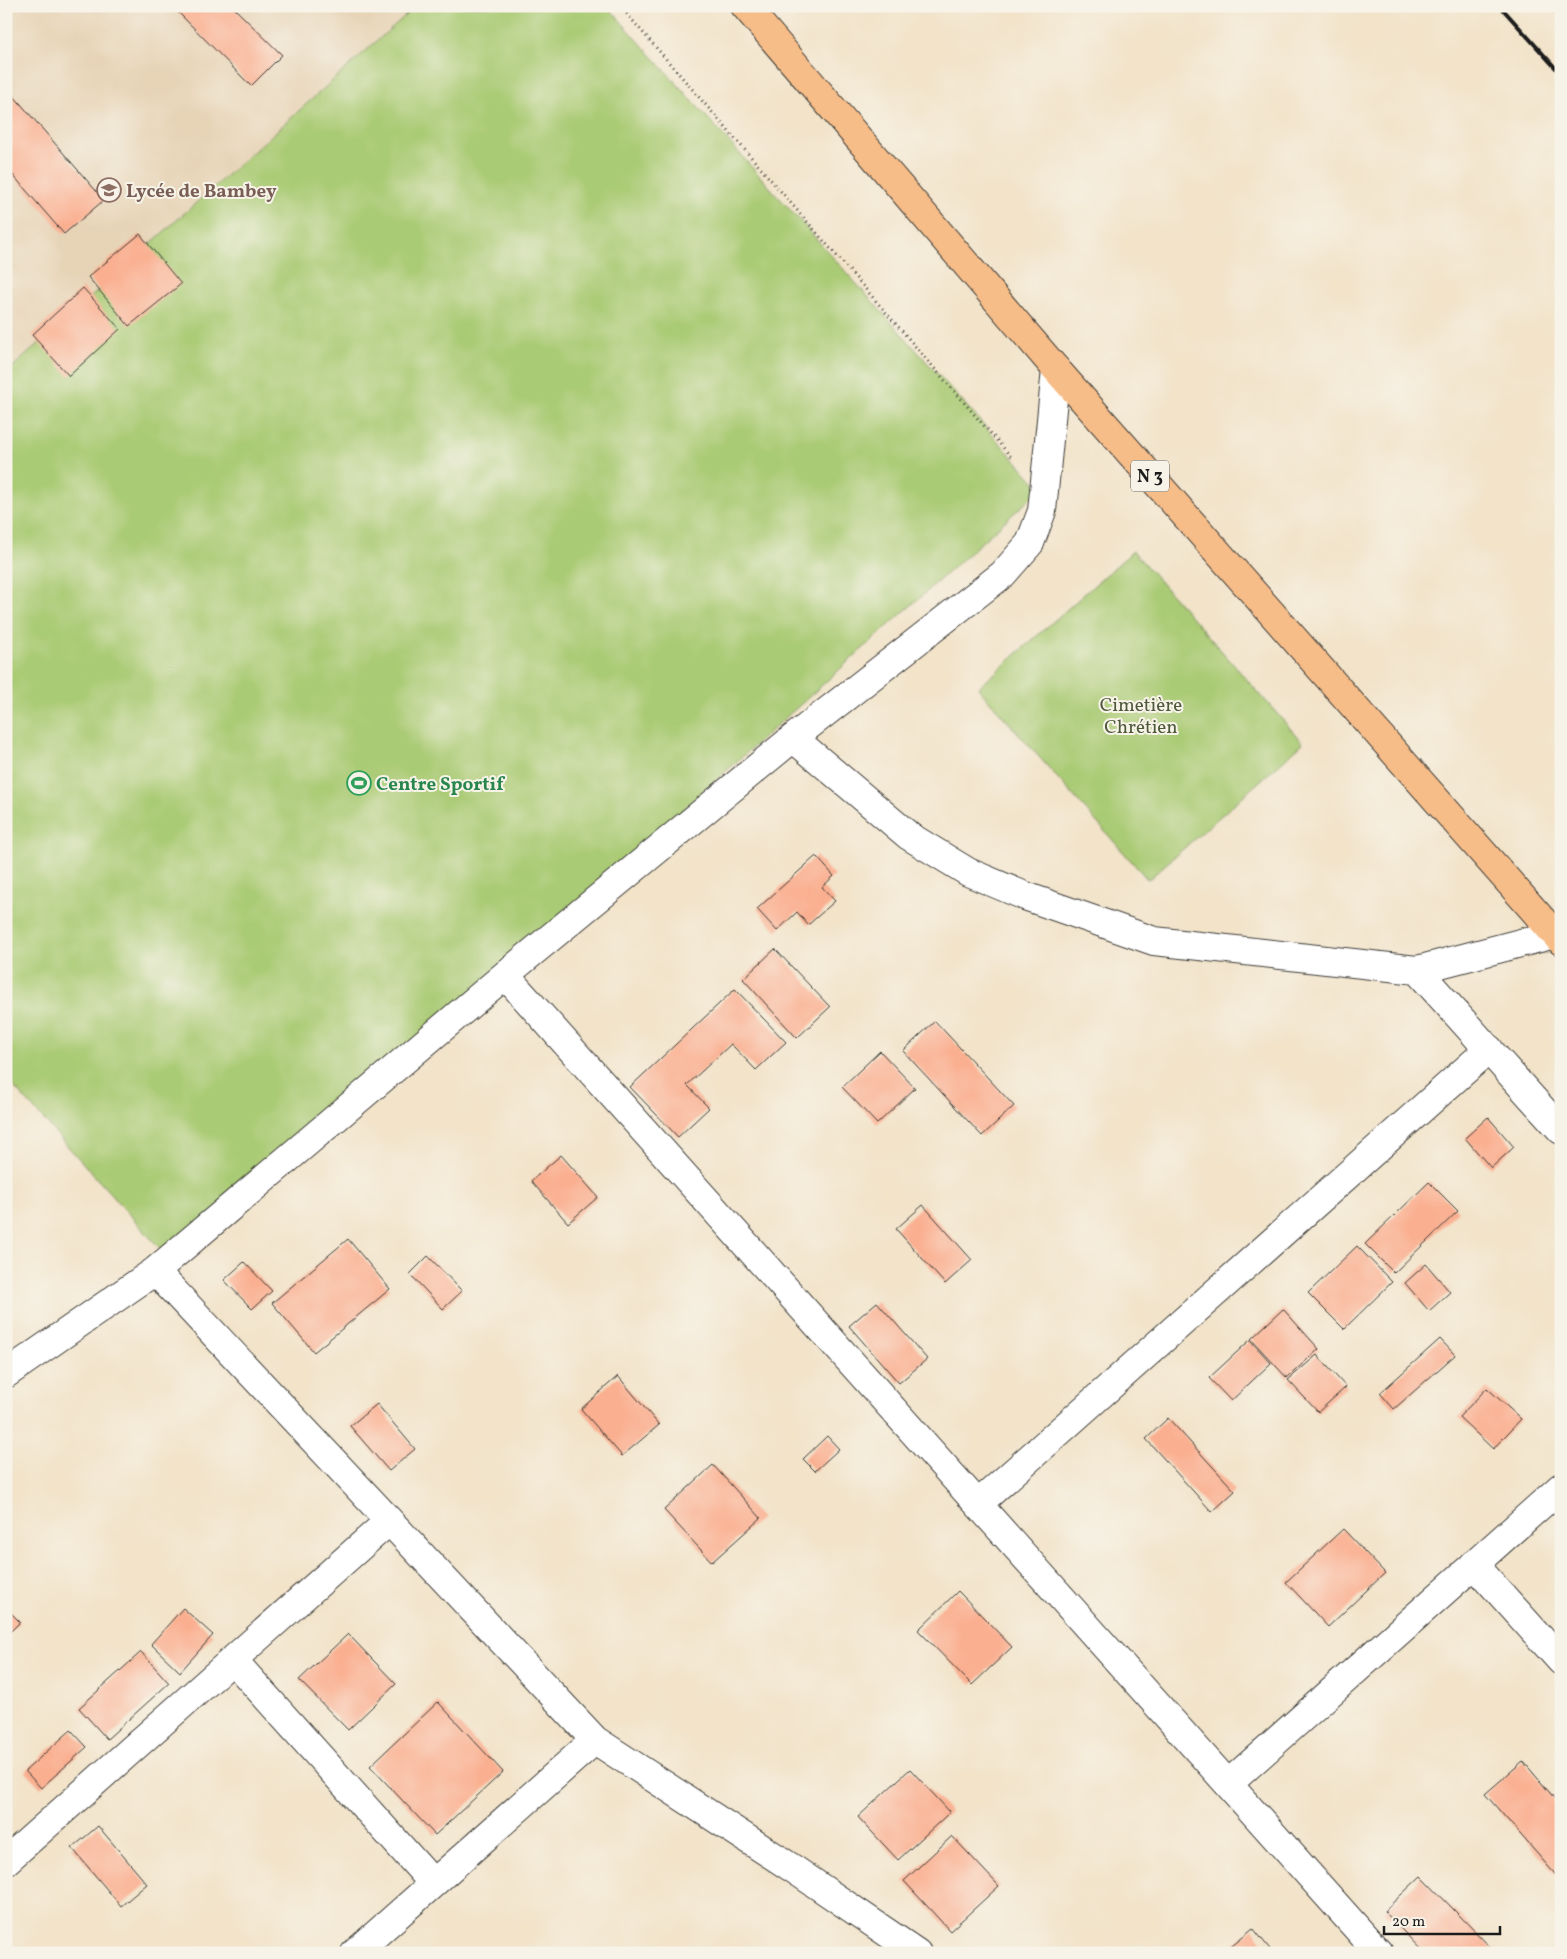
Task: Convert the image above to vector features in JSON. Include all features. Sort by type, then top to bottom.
[{"type":"main road","name":"N 3","points":[[745,6],[1056,369],[1558,938]]},
{"type":"street","points":[[6,1374],[155,1271],[505,975],[793,738],[1003,574],[1030,543],[1042,511],[1056,369]]},
{"type":"street","points":[[793,738],[909,836],[968,872],[1025,896],[1154,941],[1418,970],[1558,938]]},
{"type":"street","points":[[1418,970],[1561,1130]]},
{"type":"street","points":[[505,975],[1379,1953]]},
{"type":"street","points":[[978,1504],[1489,1049]]},
{"type":"street","points":[[155,1271],[595,1740],[795,1870],[917,1953]]},
{"type":"street","points":[[1228,1784],[1561,1487]]},
{"type":"street","points":[[6,1862],[389,1521]]},
{"type":"street","points":[[1474,1564],[1561,1662]]},
{"type":"street","points":[[233,1660],[433,1883]]},
{"type":"street","points":[[355,1953],[595,1740]]},
{"type":"path","points":[[620,6],[1044,494]]},
{"type":"shaded area","name":"Lycée de Bambey","points":[[6,6],[416,6],[6,373]]},
{"type":"green space","name":"Centre Sportif","points":[[416,6],[607,6],[1041,489],[175,1265],[6,1078],[6,373]]},
{"type":"green space","name":"Cimetière Chrétien","points":[[1133,551],[1303,743],[1148,880],[978,688]]},
{"type":"building","points":[[172,6],[232,6],[282,55],[251,86]]},
{"type":"building","points":[[6,87],[104,200],[64,234],[6,167]]},
{"type":"building","points":[[140,234],[181,284],[129,326],[88,277]]},
{"type":"building","points":[[83,288],[120,329],[69,376],[32,335]]},
{"type":"building","points":[[816,856],[834,876],[822,887],[835,901],[808,925],[797,912],[777,931],[757,909]]},
{"type":"building","points":[[775,949],[830,1007],[797,1038],[743,979]]},
{"type":"building","points":[[735,989],[786,1042],[756,1070],[731,1044],[687,1085],[709,1108],[678,1137],[630,1087]]},
{"type":"building","points":[[935,1021],[1014,1106],[982,1136],[903,1051]]},
{"type":"building","points":[[880,1051],[915,1088],[877,1124],[842,1087]]},
{"type":"building","points":[[1488,1117],[1514,1147],[1491,1168],[1465,1138]]},
{"type":"building","points":[[561,1155],[598,1197],[568,1223],[531,1181]]},
{"type":"building","points":[[1429,1182],[1458,1211],[1394,1273],[1365,1244]]},
{"type":"building","points":[[923,1205],[972,1260],[945,1284],[896,1229]]},
{"type":"building","points":[[348,1239],[390,1289],[314,1352],[272,1303]]},
{"type":"building","points":[[1357,1246],[1392,1282],[1344,1329],[1308,1293]]},
{"type":"building","points":[[428,1256],[462,1291],[443,1309],[410,1274]]},
{"type":"building","points":[[244,1262],[272,1291],[252,1309],[224,1280]]},
{"type":"building","points":[[1426,1264],[1450,1292],[1429,1311],[1405,1283]]},
{"type":"building","points":[[877,1302],[927,1359],[899,1383],[849,1326]]},
{"type":"building","points":[[1283,1309],[1319,1349],[1287,1378],[1251,1339]]},
{"type":"building","points":[[1440,1339],[1455,1355],[1394,1409],[1380,1393]]},
{"type":"building","points":[[1250,1340],[1271,1363],[1231,1401],[1209,1378]]},
{"type":"building","points":[[1317,1355],[1346,1387],[1318,1412],[1288,1380]]},
{"type":"building","points":[[618,1376],[659,1425],[622,1456],[581,1409]]},
{"type":"building","points":[[1487,1388],[1521,1419],[1493,1449],[1459,1417]]},
{"type":"building","points":[[377,1404],[415,1449],[389,1471],[350,1426]]},
{"type":"building","points":[[1168,1418],[1235,1491],[1212,1512],[1146,1439]]},
{"type":"building","points":[[827,1436],[839,1449],[815,1471],[803,1459]]},
{"type":"building","points":[[713,1465],[761,1518],[712,1562],[664,1510]]},
{"type":"building","points":[[1343,1529],[1385,1573],[1328,1627],[1286,1582]]},
{"type":"building","points":[[958,1591],[1012,1647],[972,1685],[918,1630]]},
{"type":"building","points":[[6,1608],[20,1622],[6,1636]]},
{"type":"building","points":[[183,1608],[213,1635],[180,1672],[151,1644]]},
{"type":"building","points":[[348,1634],[396,1684],[348,1730],[299,1680]]},
{"type":"building","points":[[141,1652],[169,1683],[107,1739],[79,1708]]},
{"type":"building","points":[[438,1702],[503,1772],[435,1835],[370,1766]]},
{"type":"building","points":[[71,1730],[87,1747],[41,1788],[25,1771]]},
{"type":"building","points":[[1523,1761],[1561,1806],[1561,1881],[1485,1794]]},
{"type":"building","points":[[910,1769],[950,1812],[898,1860],[858,1817]]},
{"type":"building","points":[[98,1826],[147,1884],[121,1906],[72,1848]]},
{"type":"building","points":[[952,1836],[999,1886],[950,1931],[904,1881]]},
{"type":"building","points":[[1421,1876],[1496,1953],[1424,1953],[1384,1911]]},
{"type":"building","points":[[1253,1928],[1273,1953],[1222,1953]]},
{"type":"railway","points":[[1500,6],[1561,74]]},
{"type":"place","name":"Lycée de Bambey","points":[[109,190]]},
{"type":"place","name":"Centre Sportif","points":[[359,783]]}]
